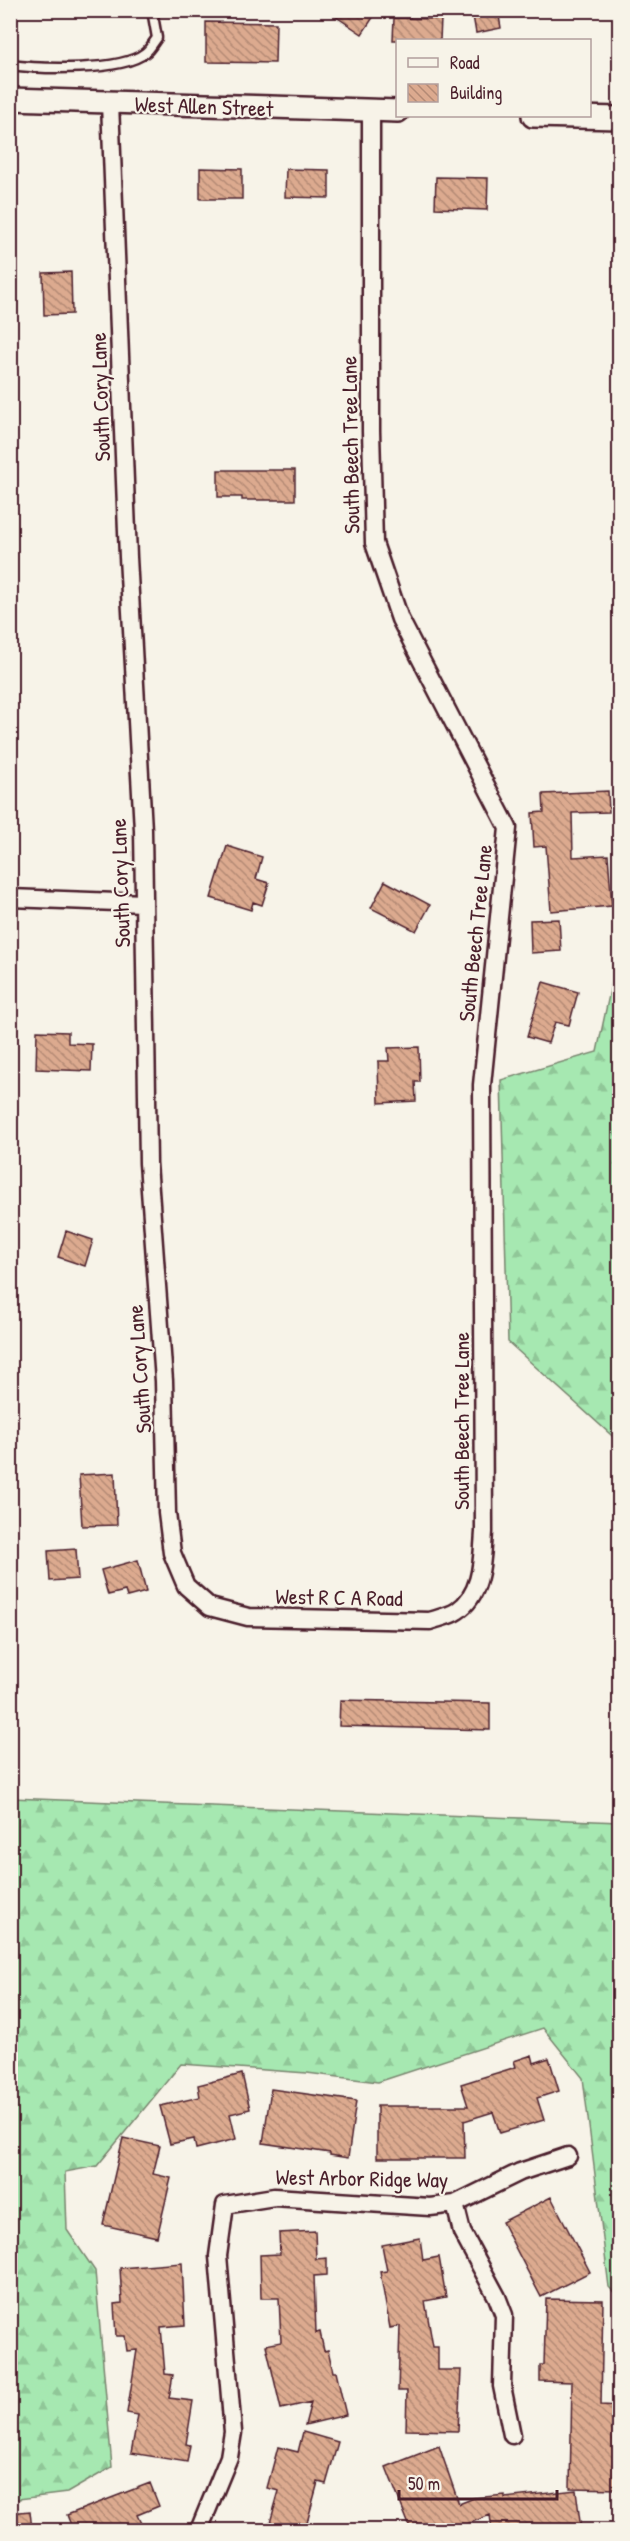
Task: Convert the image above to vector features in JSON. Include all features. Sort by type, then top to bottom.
[{"type":"street","name":"West Allen Street","points":[[10,99],[396,111]]},
{"type":"street","name":"South Cory Lane","points":[[110,103],[144,903],[147,1142],[164,1381],[169,1536],[172,1553],[186,1586],[210,1607],[248,1617]]},
{"type":"street","name":"South Beech Tree Lane","points":[[371,111],[371,431],[374,543],[400,619],[508,828],[482,1085],[484,1532],[482,1565],[471,1596],[457,1611],[430,1621]]},
{"type":"street","points":[[576,117],[620,118]]},
{"type":"street","points":[[10,898],[144,903]]},
{"type":"street","name":"West R C A Road","points":[[248,1617],[430,1621]]},
{"type":"street","name":"West Arbor Ridge Way","points":[[199,2530],[229,2457],[233,2432],[218,2256],[225,2205],[274,2197],[430,2207],[455,2204],[520,2172],[568,2156]]},
{"type":"street","points":[[455,2204],[462,2232],[498,2297],[504,2315],[502,2386],[512,2435]]},
{"type":"lane","points":[[10,65],[52,68],[120,63],[145,53],[157,38],[152,10]]},
{"type":"green space","points":[[616,962],[620,962],[619,1442],[508,1342],[501,1080],[597,1052]]},
{"type":"green space","points":[[11,1798],[619,1822],[619,2298],[609,2287],[583,2078],[543,2028],[378,2082],[307,2073],[181,2064],[97,2166],[65,2172],[67,2230],[95,2271],[112,2467],[67,2493],[11,2500]]},
{"type":"building","points":[[326,10],[378,10],[362,34]]},
{"type":"building","points":[[472,10],[498,10],[501,28],[476,33]]},
{"type":"building","points":[[394,18],[441,19],[440,39],[393,40]]},
{"type":"building","points":[[206,22],[276,23],[275,63],[206,62]]},
{"type":"building","points":[[200,168],[242,169],[242,199],[200,199]]},
{"type":"building","points":[[286,169],[329,170],[329,198],[285,197]]},
{"type":"building","points":[[436,177],[488,178],[487,210],[435,208]]},
{"type":"building","points":[[71,272],[72,314],[44,315],[43,273]]},
{"type":"building","points":[[218,470],[295,470],[295,500],[242,500],[242,497],[218,497]]},
{"type":"building","points":[[608,791],[609,812],[572,813],[573,857],[608,855],[612,906],[551,911],[546,846],[534,847],[532,813],[544,812],[543,794]]},
{"type":"building","points":[[227,846],[262,857],[256,879],[269,883],[262,905],[253,902],[251,910],[211,898]]},
{"type":"building","points":[[385,881],[430,905],[416,931],[371,908]]},
{"type":"building","points":[[559,919],[561,951],[531,953],[530,920]]},
{"type":"building","points":[[543,982],[578,992],[569,1025],[555,1022],[548,1043],[527,1037]]},
{"type":"building","points":[[37,1031],[68,1032],[68,1043],[92,1044],[91,1071],[36,1069]]},
{"type":"building","points":[[419,1047],[420,1082],[415,1082],[416,1101],[379,1103],[378,1061],[389,1061],[388,1048]]},
{"type":"building","points":[[66,1231],[93,1240],[85,1266],[58,1257]]},
{"type":"building","points":[[115,1473],[117,1525],[82,1526],[79,1475]]},
{"type":"building","points":[[76,1549],[78,1579],[50,1581],[48,1551]]},
{"type":"building","points":[[138,1560],[146,1592],[127,1597],[125,1591],[108,1595],[101,1570]]},
{"type":"building","points":[[340,1700],[490,1703],[490,1730],[339,1726]]},
{"type":"building","points":[[532,2055],[534,2063],[549,2058],[559,2091],[537,2098],[544,2120],[500,2133],[493,2112],[464,2121],[465,2158],[377,2158],[377,2106],[468,2106],[461,2084],[516,2067],[514,2061]]},
{"type":"building","points":[[242,2074],[250,2109],[230,2114],[236,2139],[196,2149],[194,2139],[170,2144],[160,2106],[200,2097],[198,2085]]},
{"type":"building","points":[[271,2089],[356,2101],[348,2158],[263,2143]]},
{"type":"building","points":[[123,2138],[160,2146],[153,2174],[171,2178],[157,2237],[103,2225]]},
{"type":"building","points":[[551,2197],[590,2272],[541,2297],[502,2222]]},
{"type":"building","points":[[315,2231],[316,2259],[327,2258],[327,2275],[314,2276],[316,2333],[320,2332],[324,2351],[328,2350],[333,2372],[336,2372],[346,2415],[305,2425],[311,2402],[281,2409],[266,2345],[281,2342],[279,2298],[261,2298],[260,2255],[280,2254],[279,2233]]},
{"type":"building","points":[[420,2238],[423,2260],[439,2257],[446,2297],[425,2301],[433,2347],[438,2347],[438,2370],[461,2370],[458,2431],[406,2430],[407,2391],[398,2391],[400,2326],[390,2328],[380,2272],[387,2271],[382,2245]]},
{"type":"building","points":[[182,2263],[185,2325],[161,2327],[165,2374],[173,2375],[169,2398],[193,2401],[186,2444],[190,2445],[187,2462],[131,2453],[138,2415],[127,2413],[137,2350],[127,2351],[125,2336],[116,2336],[114,2304],[122,2303],[120,2268]]},
{"type":"building","points":[[546,2299],[603,2300],[601,2405],[620,2406],[620,2489],[570,2488],[572,2382],[540,2381],[540,2365],[544,2365]]},
{"type":"building","points":[[303,2432],[338,2442],[326,2484],[318,2482],[305,2530],[268,2530],[279,2491],[267,2488],[278,2447],[298,2452]]},
{"type":"building","points":[[439,2446],[459,2504],[474,2498],[505,2495],[505,2498],[576,2490],[581,2530],[492,2530],[490,2515],[452,2530],[411,2530],[386,2467]]},
{"type":"building","points":[[150,2483],[159,2506],[137,2515],[144,2530],[73,2530],[67,2515]]},
{"type":"building","points":[[30,2511],[32,2530],[10,2530],[10,2513]]}]
